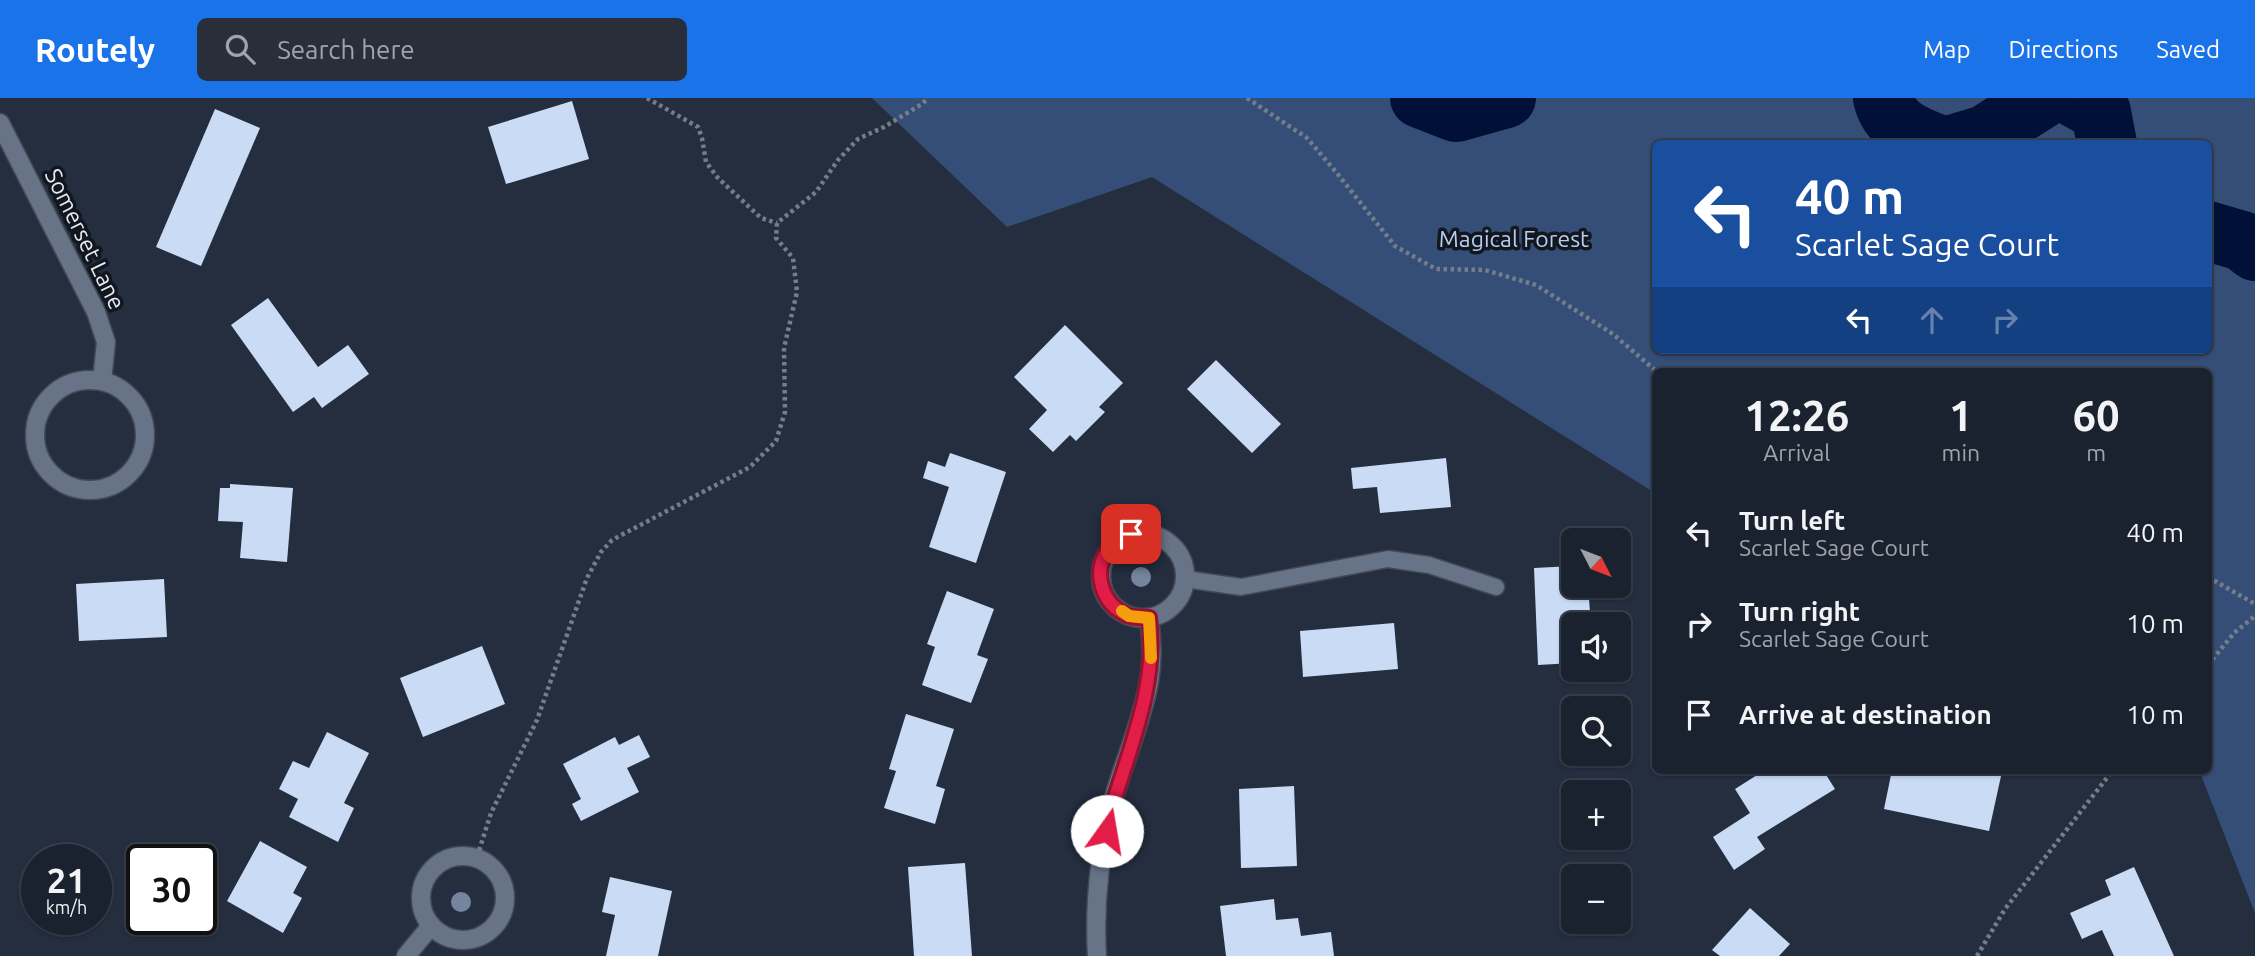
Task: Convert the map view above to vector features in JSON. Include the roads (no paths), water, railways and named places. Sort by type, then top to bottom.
[{"type":"street","name":"Somerset Lane","points":[[0,123],[96,312],[106,342],[102,381]]},
{"type":"street","points":[[80,381],[102,381],[120,389],[137,407],[144,423],[144,447],[136,466],[120,482],[96,491],[79,490],[61,483],[42,463],[35,442],[36,423],[43,406],[58,390],[80,381]]},
{"type":"street","points":[[1131,534],[1154,534],[1170,542],[1183,561],[1185,579],[1179,598],[1166,611],[1149,618],[1129,616],[1110,604],[1101,587],[1101,566],[1109,548],[1131,534]]},
{"type":"street","points":[[1097,956],[1095,932],[1098,875],[1111,810],[1149,682],[1153,646],[1149,618]]},
{"type":"street","points":[[455,856],[477,857],[495,869],[505,887],[505,908],[498,924],[484,936],[467,941],[450,939],[430,927],[421,910],[420,894],[426,877],[437,864],[455,856]]},
{"type":"street","points":[[406,956],[430,927]]},
{"type":"lane","points":[[1185,579],[1241,587],[1388,559],[1429,565],[1496,587]]},
{"type":"waterway","points":[[1420,98],[1456,112],[1506,98]]},
{"type":"waterway","points":[[1883,98],[1896,122],[1911,133],[1928,140]]},
{"type":"waterway","points":[[1968,140],[1985,135],[2043,98]]},
{"type":"waterway","points":[[2076,98],[2101,112],[2106,140]]},
{"type":"waterway","points":[[2212,232],[2242,241],[2255,251]]},
{"type":"park label","name":"Magical Forest","points":[[1514,239]]}]
